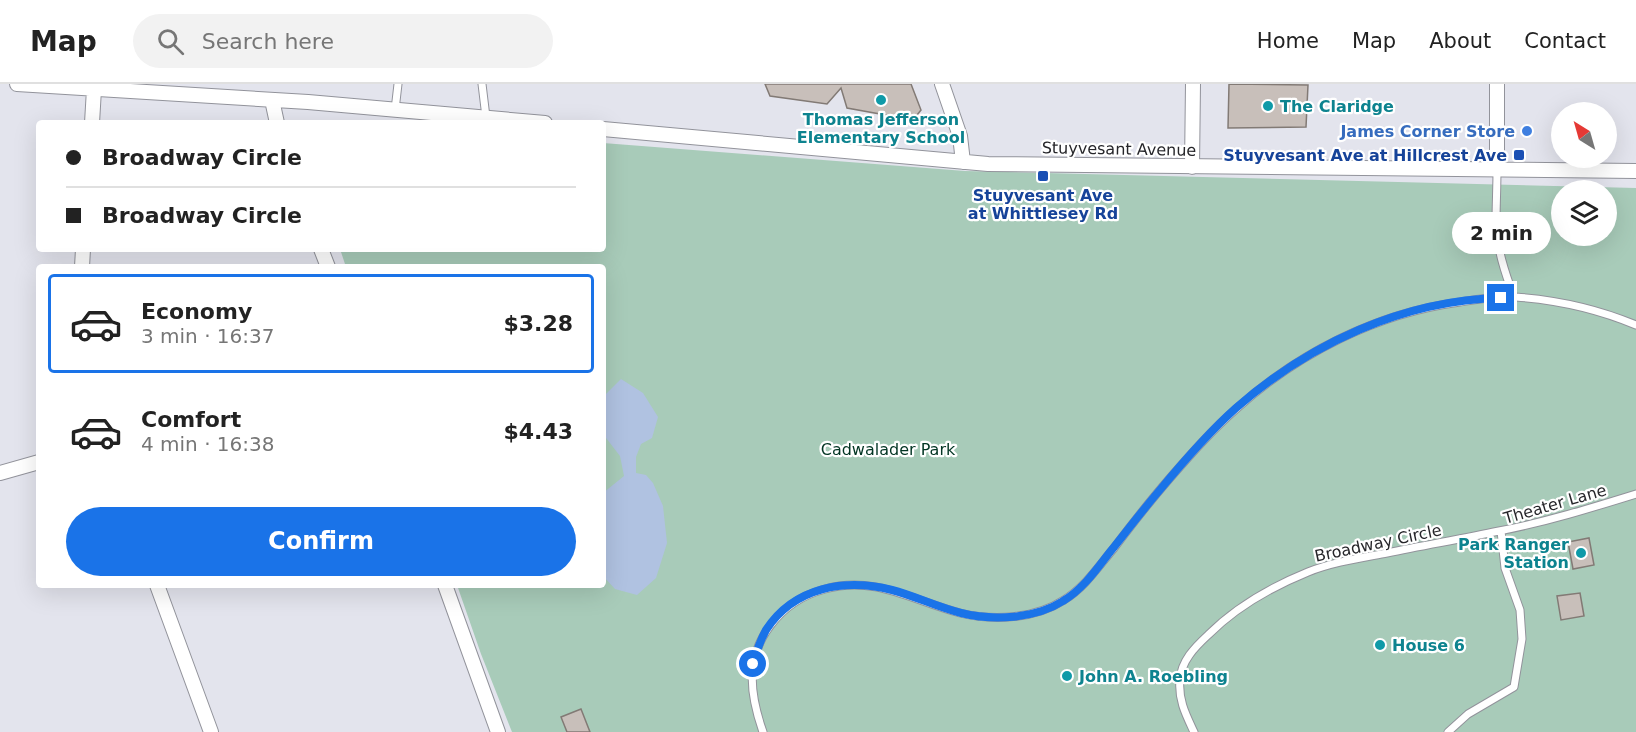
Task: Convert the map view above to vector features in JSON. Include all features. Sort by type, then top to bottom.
[{"type":"street","points":[[17,84],[272,100],[516,120]]},
{"type":"street","points":[[942,84],[960,136],[963,162]]},
{"type":"street","points":[[1192,166],[1193,84]]},
{"type":"street","points":[[1497,84],[1497,170]]},
{"type":"street","points":[[92,120],[94,89]]},
{"type":"street","points":[[272,100],[276,120]]},
{"type":"street","name":"Stuyvesant Avenue","points":[[606,129],[988,164],[1636,171]]},
{"type":"street","points":[[0,473],[36,463]]},
{"type":"street","points":[[158,588],[211,732]]},
{"type":"street","points":[[446,588],[498,732]]},
{"type":"lane","points":[[395,110],[398,84]]},
{"type":"lane","points":[[482,84],[486,117]]},
{"type":"lane","points":[[1497,170],[1498,243],[1504,271],[1514,297]]},
{"type":"lane","points":[[763,732],[757,715],[751,680],[753,664],[766,631],[778,615],[800,598],[836,586],[866,585],[894,591],[961,613],[984,617],[1019,615],[1042,610],[1062,602],[1087,582],[1159,490],[1207,436],[1270,381],[1347,334],[1413,311],[1441,304],[1514,297],[1584,307],[1636,325]]},
{"type":"lane","name":"Theater Lane","points":[[1448,732],[1468,714],[1514,687],[1522,639],[1520,609],[1505,568],[1501,531],[1636,494]]},
{"type":"lane","name":"Broadway Circle","points":[[1194,732],[1180,695],[1181,672],[1186,660],[1196,647],[1218,625],[1246,604],[1288,581],[1343,561],[1501,531]]},
{"type":"green space","name":"Cadwalader Park","points":[[606,143],[965,171],[1551,186],[1551,246],[1617,246],[1617,188],[1636,188],[1636,732],[512,732],[458,588],[606,588],[606,264],[345,264],[341,252],[606,252]]},
{"type":"water","points":[[621,379],[643,393],[658,417],[652,438],[641,444],[636,457],[636,473],[646,475],[653,483],[663,506],[667,543],[656,578],[637,595],[615,589],[606,579],[606,491],[624,476],[620,456],[606,438],[606,394]]},
{"type":"building","name":"Thomas Jefferson Elementary School","points":[[765,84],[911,84],[921,110],[913,120],[847,108],[841,88],[827,104],[770,96]]},
{"type":"building","name":"The Claridge","points":[[1229,84],[1308,85],[1306,127],[1228,128]]},
{"type":"building","name":"Park Ranger Station","points":[[1589,538],[1594,565],[1573,569],[1568,542]]},
{"type":"building","points":[[1580,593],[1584,616],[1561,620],[1557,596]]},
{"type":"building","points":[[581,709],[590,732],[567,732],[561,717]]},
{"type":"place","name":"Thomas Jefferson Elementary School","points":[[881,100]]},
{"type":"place","name":"The Claridge","points":[[1268,106]]},
{"type":"place","name":"James Corner Store","points":[[1527,131]]},
{"type":"place","name":"Stuyvesant Ave at Hillcrest Ave","points":[[1519,155]]},
{"type":"place","name":"Stuyvesant Ave at Whittlesey Rd","points":[[1043,176]]},
{"type":"place","name":"Park Ranger Station","points":[[1581,553]]},
{"type":"place","name":"House 6","points":[[1380,645]]},
{"type":"place","name":"John A. Roebling","points":[[1067,676]]},
{"type":"route","points":[[753,664],[766,631],[778,615],[800,598],[836,586],[852,584],[880,587],[961,613],[984,617],[1027,614],[1062,602],[1087,582],[1159,490],[1207,436],[1270,381],[1347,334],[1387,319],[1441,304],[1501,298]]}]
